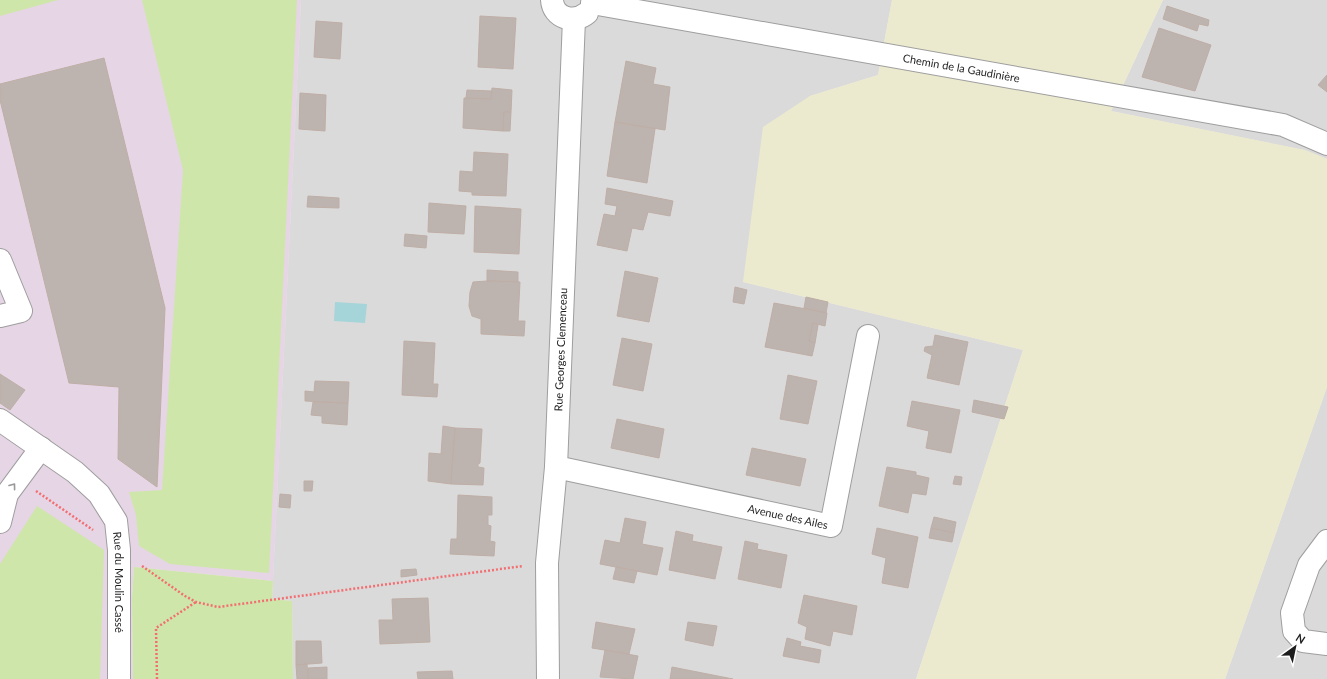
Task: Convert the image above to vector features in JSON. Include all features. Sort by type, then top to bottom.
[{"type":"street","points":[[552,0],[555,10],[560,15],[574,19],[585,15],[593,2]]},
{"type":"street","name":"Chemin de la Gaudinière","points":[[593,2],[1283,125],[1327,144]]},
{"type":"street","name":"Rue Georges Clemenceau","points":[[548,679],[547,563],[556,467],[574,19]]},
{"type":"street","points":[[0,260],[21,310],[0,316]]},
{"type":"street","name":"Avenue des Ailes","points":[[556,467],[831,526],[868,336]]},
{"type":"street","name":"Rue du Moulin Cassé","points":[[0,420],[75,472],[99,494],[116,521],[119,550],[119,679]]},
{"type":"street","points":[[0,522],[7,494],[41,448]]},
{"type":"street","points":[[1327,541],[1309,565],[1292,613],[1294,631],[1303,641],[1327,644]]},
{"type":"path","points":[[157,679],[156,628],[196,602],[218,607],[547,563]]},
{"type":"shaded area","points":[[0,0],[301,0],[273,581],[134,567],[132,599],[133,679],[0,679]]},
{"type":"shaded area","points":[[301,0],[892,0],[878,75],[810,96],[743,282],[1023,350],[916,679],[293,679],[292,601],[272,599]]},
{"type":"shaded area","points":[[892,0],[1163,0],[1111,111],[1305,150],[1327,159],[1327,387],[1225,679],[916,679],[1023,350],[743,282],[763,127],[810,96],[878,75]]},
{"type":"shaded area","points":[[1163,0],[1327,0],[1327,159],[1304,150],[1111,111]]},
{"type":"shaded area","points":[[1327,387],[1327,679],[1225,679]]},
{"type":"green space","points":[[0,0],[58,0],[0,16]]},
{"type":"green space","points":[[142,0],[297,0],[269,573],[170,564],[139,546],[136,515],[129,492],[162,490],[183,170]]},
{"type":"green space","points":[[37,506],[104,550],[100,679],[0,679],[0,564]]},
{"type":"green space","points":[[134,567],[273,581],[272,599],[292,601],[293,679],[133,679],[132,599]]},
{"type":"water","points":[[335,302],[367,304],[365,323],[334,321]]},
{"type":"building","points":[[1167,6],[1209,20],[1208,26],[1199,24],[1197,31],[1163,19]]},
{"type":"building","points":[[480,16],[516,18],[513,69],[478,67]]},
{"type":"building","points":[[316,21],[342,23],[340,59],[314,57]]},
{"type":"building","points":[[1159,28],[1211,45],[1195,91],[1142,77]]},
{"type":"building","points":[[104,58],[165,308],[157,487],[118,459],[119,387],[69,383],[0,100],[0,84]]},
{"type":"building","points":[[626,61],[656,68],[653,84],[670,87],[665,130],[615,122]]},
{"type":"building","points":[[1327,75],[1327,92],[1318,85]]},
{"type":"building","points":[[492,88],[512,90],[511,112],[504,112],[503,131],[463,128],[464,98],[491,99]]},
{"type":"building","points":[[467,90],[492,91],[491,99],[466,98]]},
{"type":"building","points":[[300,93],[326,95],[325,131],[299,129]]},
{"type":"building","points":[[504,112],[511,112],[510,131],[503,131]]},
{"type":"building","points":[[615,122],[655,129],[647,183],[607,176]]},
{"type":"building","points":[[474,152],[508,154],[506,196],[472,195],[472,192],[459,191],[460,171],[473,172]]},
{"type":"building","points":[[607,188],[673,201],[670,216],[648,212],[643,230],[632,228],[627,251],[597,245],[604,214],[615,216],[617,206],[605,204]]},
{"type":"building","points":[[308,196],[339,198],[339,208],[307,207]]},
{"type":"building","points":[[429,203],[466,206],[464,234],[428,232]]},
{"type":"building","points":[[475,206],[521,209],[519,254],[474,252]]},
{"type":"building","points":[[405,234],[427,236],[426,248],[404,246]]},
{"type":"building","points":[[487,270],[518,272],[518,282],[487,281]]},
{"type":"building","points":[[625,271],[658,278],[649,322],[617,316]]},
{"type":"building","points":[[473,282],[520,282],[518,321],[525,321],[524,336],[481,334],[481,319],[472,316],[469,306],[470,292]]},
{"type":"building","points":[[735,287],[747,290],[744,304],[733,302]]},
{"type":"building","points":[[806,297],[828,302],[826,313],[804,308]]},
{"type":"building","points":[[774,303],[827,313],[825,326],[813,323],[809,341],[815,343],[812,356],[765,347]]},
{"type":"building","points":[[813,323],[818,325],[815,343],[809,341]]},
{"type":"building","points":[[935,335],[968,342],[959,385],[927,378],[932,355],[924,351],[925,347],[933,346]]},
{"type":"building","points":[[622,338],[652,344],[643,391],[613,385]]},
{"type":"building","points":[[404,341],[435,343],[433,384],[438,384],[437,397],[402,395]]},
{"type":"building","points":[[0,374],[25,390],[10,410],[0,403]]},
{"type":"building","points":[[788,375],[817,381],[808,424],[780,419]]},
{"type":"building","points":[[315,381],[349,382],[348,403],[305,401],[305,391],[314,392]]},
{"type":"building","points":[[974,400],[1008,407],[1004,419],[972,412]]},
{"type":"building","points":[[912,401],[960,410],[951,453],[926,448],[929,431],[907,426]]},
{"type":"building","points":[[313,402],[348,403],[347,425],[322,423],[322,416],[311,415]]},
{"type":"building","points":[[617,419],[664,429],[659,458],[611,448]]},
{"type":"building","points":[[443,426],[455,428],[451,484],[428,481],[429,453],[441,454]]},
{"type":"building","points":[[455,428],[482,429],[480,463],[478,464],[478,467],[484,468],[483,485],[451,484]]},
{"type":"building","points":[[752,448],[806,459],[800,486],[746,475]]},
{"type":"building","points":[[887,467],[916,472],[916,475],[929,478],[926,495],[912,493],[908,513],[879,506]]},
{"type":"building","points":[[955,476],[962,477],[961,485],[953,484]]},
{"type":"building","points":[[304,481],[313,481],[312,491],[304,491]]},
{"type":"building","points":[[280,494],[291,495],[290,508],[279,507]]},
{"type":"building","points":[[458,495],[492,497],[492,515],[488,515],[488,525],[491,526],[490,541],[495,542],[494,556],[450,554],[451,539],[457,539]]},
{"type":"building","points":[[934,517],[956,522],[954,533],[931,528]]},
{"type":"building","points":[[625,518],[646,522],[642,544],[663,548],[657,575],[600,564],[605,540],[620,543]]},
{"type":"building","points":[[877,528],[918,537],[908,588],[882,583],[886,558],[872,554]]},
{"type":"building","points":[[931,528],[954,533],[952,542],[929,538]]},
{"type":"building","points":[[676,531],[693,535],[692,541],[722,547],[715,579],[669,570]]},
{"type":"building","points":[[745,541],[758,544],[757,549],[787,555],[781,588],[738,579]]},
{"type":"building","points":[[616,567],[637,571],[634,583],[613,579]]},
{"type":"building","points":[[416,569],[417,575],[401,577],[401,570]]},
{"type":"building","points":[[804,595],[857,606],[852,635],[833,631],[830,646],[805,639],[807,627],[798,623]]},
{"type":"building","points":[[428,598],[430,642],[380,644],[379,620],[393,620],[392,599]]},
{"type":"building","points":[[596,622],[635,629],[629,654],[592,648]]},
{"type":"building","points":[[688,622],[717,626],[713,646],[685,640]]},
{"type":"building","points":[[787,638],[801,642],[800,646],[821,650],[819,663],[783,656]]},
{"type":"building","points":[[296,641],[321,641],[322,663],[296,665]]},
{"type":"building","points":[[605,650],[638,656],[633,679],[600,677]]},
{"type":"building","points":[[307,664],[308,679],[297,679],[296,665]]},
{"type":"building","points":[[327,667],[327,679],[308,679],[308,668]]},
{"type":"building","points":[[672,667],[733,679],[670,679]]},
{"type":"building","points":[[452,671],[453,679],[418,679],[417,672]]}]
